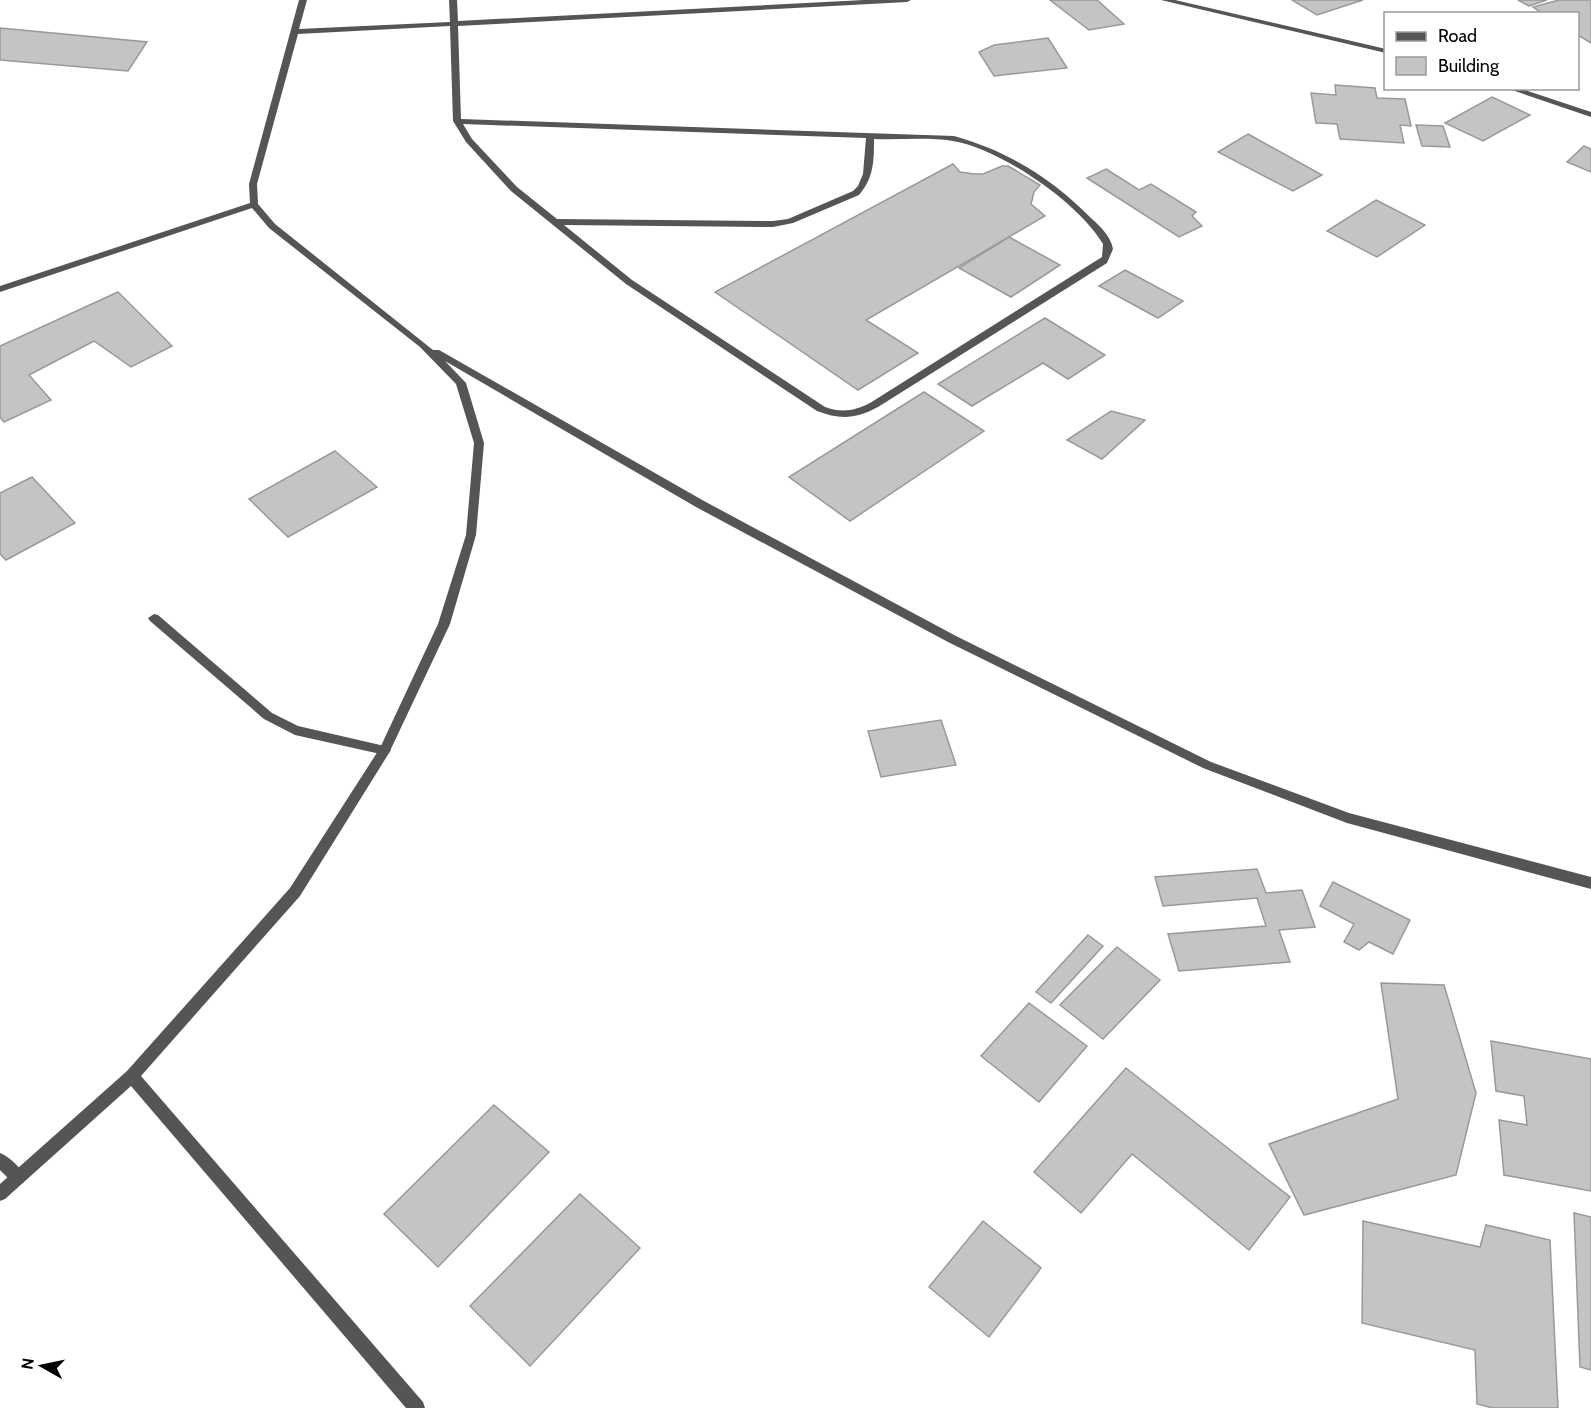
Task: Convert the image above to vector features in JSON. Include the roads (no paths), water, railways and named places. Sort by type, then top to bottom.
[{"type":"street","points":[[0,1194],[132,1076],[295,892],[385,750],[444,624],[471,535],[478,443],[460,383],[423,345],[272,226],[254,204],[253,184],[303,0]]},
{"type":"street","points":[[453,0],[456,25],[454,93],[457,121],[469,141],[513,189],[629,282],[821,409],[837,415],[855,415],[874,405],[1104,261],[1109,253],[1108,245],[1100,230],[1031,172],[980,147],[954,138],[457,121]]},
{"type":"street","points":[[293,32],[907,0]]},
{"type":"street","points":[[1165,0],[1384,51]]},
{"type":"street","points":[[1516,90],[1591,115]]},
{"type":"street","points":[[555,222],[773,224],[790,221],[856,193],[863,187],[868,178],[870,135]]},
{"type":"street","points":[[0,289],[254,204]]},
{"type":"street","points":[[423,345],[700,504],[952,639],[1207,765],[1347,818],[1591,883]]},
{"type":"street","points":[[154,618],[268,716],[295,730],[385,750]]},
{"type":"street","points":[[132,1076],[417,1408]]},
{"type":"street","points":[[0,1160],[18,1178]]}]
